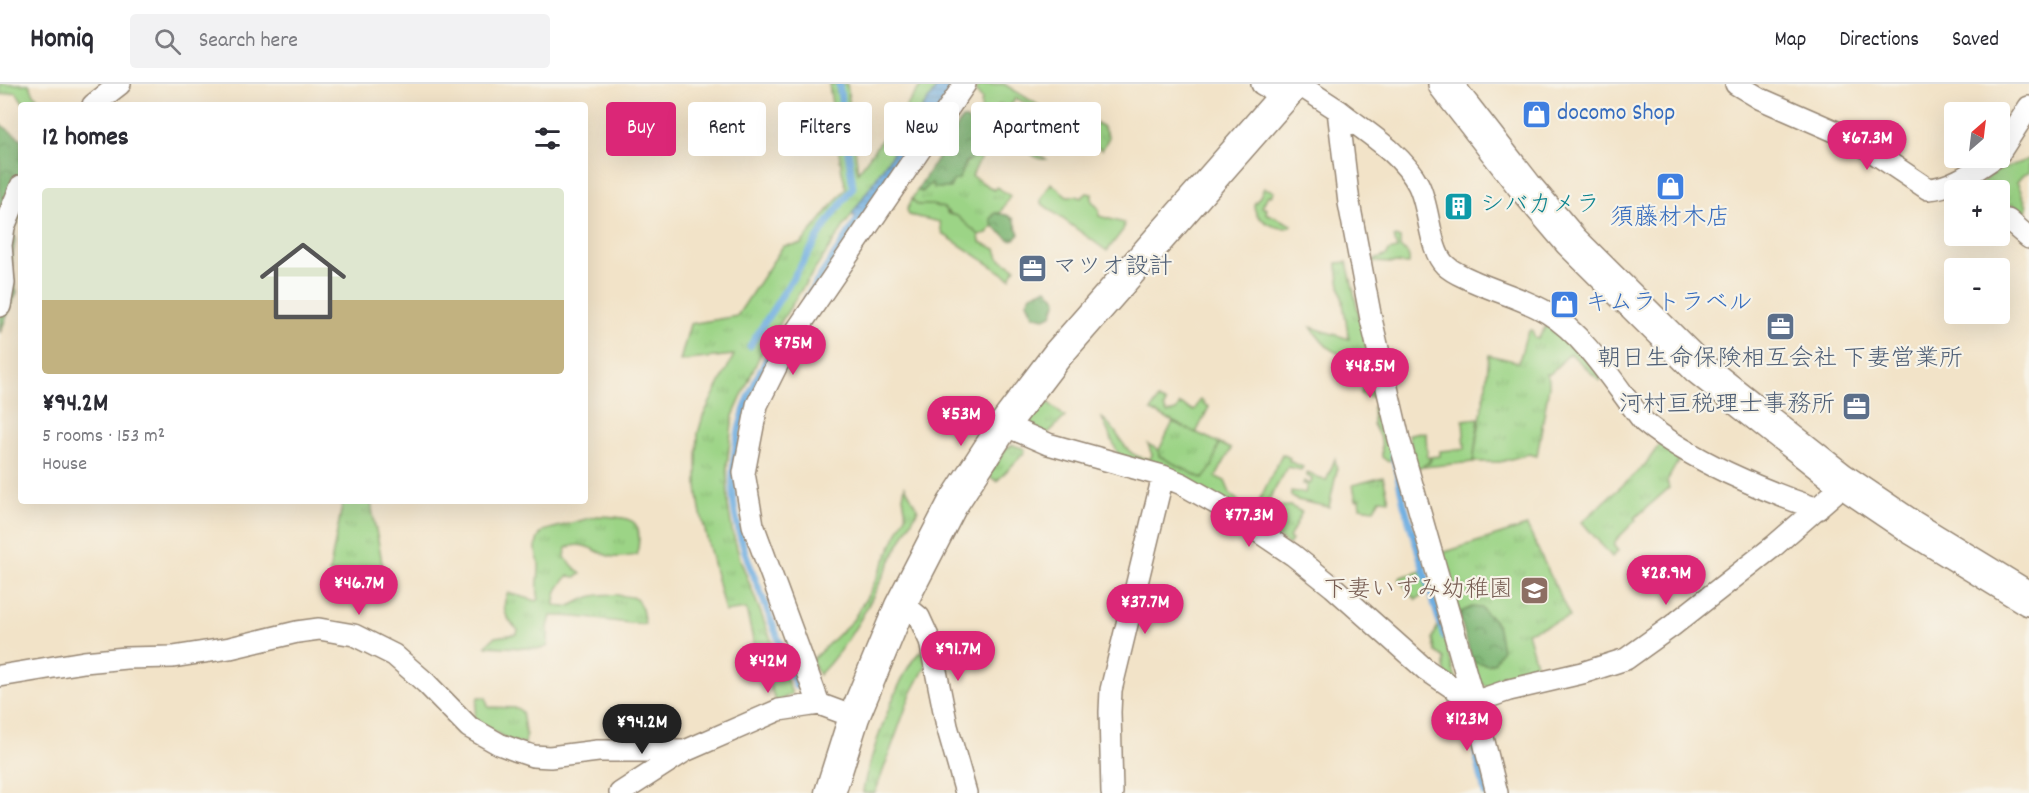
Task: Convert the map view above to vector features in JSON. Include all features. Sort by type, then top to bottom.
[{"type":"highway","points":[[1445,84],[1526,188],[1571,241],[1698,367],[1846,483],[1908,525],[2029,599]]},
{"type":"street","points":[[97,102],[120,84]]},
{"type":"street","points":[[819,704],[753,525],[744,473],[757,405],[788,343],[965,84]]},
{"type":"street","points":[[1736,84],[1761,99],[1856,140],[1928,189],[1939,189],[1979,168]]},
{"type":"street","points":[[837,787],[854,717],[902,603],[952,505],[1004,425],[1058,354],[1285,87],[1338,110],[1406,166],[1425,200],[1433,240],[1438,256],[1445,265],[1460,275],[1532,304],[1566,326],[1581,341],[1644,422],[1682,448],[1788,499],[1818,509]]},
{"type":"street","points":[[2010,136],[2029,107]]},
{"type":"street","points":[[1338,110],[1349,202],[1374,330],[1399,439],[1474,702],[1497,793]]},
{"type":"street","points":[[0,306],[4,283],[1,245],[4,227],[18,193]]},
{"type":"street","points":[[2010,222],[2029,238]]},
{"type":"street","points":[[1004,425],[1048,444],[1162,476],[1182,484],[1219,505],[1293,555],[1338,591],[1425,669],[1474,702]]},
{"type":"street","points":[[1112,793],[1110,712],[1112,690],[1162,476]]},
{"type":"street","points":[[1474,702],[1509,690],[1605,668],[1626,659],[1672,626],[1818,509],[1846,483]]},
{"type":"street","points":[[902,603],[919,616],[930,641],[946,726],[966,793]]},
{"type":"street","points":[[0,676],[84,662],[172,657],[230,648],[319,629],[354,635],[394,655],[426,683],[469,727],[514,750],[533,756],[550,757],[598,751],[685,751]]},
{"type":"street","points":[[620,793],[685,751],[779,710],[819,704],[854,717]]},
{"type":"green space","points":[[0,84],[29,84],[41,102],[23,102],[16,92],[0,95]]},
{"type":"green space","points":[[829,84],[847,84],[849,102],[832,102]]},
{"type":"green space","points":[[922,84],[939,84],[927,102],[909,102]]},
{"type":"green space","points":[[978,84],[1004,84],[1033,102],[1023,102],[1016,98],[1013,102],[982,102],[982,99],[975,91]]},
{"type":"green space","points":[[962,119],[967,119],[971,125],[971,156],[980,156],[965,162],[959,179],[953,181],[950,188],[934,188],[932,183],[922,192],[917,190],[939,156],[959,156],[959,124]]},
{"type":"green space","points":[[0,124],[18,137],[18,222],[13,231],[15,240],[12,259],[12,273],[17,292],[0,333]]},
{"type":"green space","points":[[1101,126],[1109,137],[1101,149]]},
{"type":"green space","points":[[884,136],[884,156],[891,156],[760,355],[733,416],[727,465],[728,505],[740,559],[792,694],[776,702],[755,648],[746,609],[725,612],[700,510],[697,487],[698,433],[703,416],[734,355],[680,361],[690,324],[737,316],[783,246],[801,244],[846,188],[840,156],[856,156],[858,172],[872,156]]},
{"type":"green space","points":[[982,156],[972,176],[994,190],[997,187],[1010,196],[1000,213],[995,213],[991,218],[993,226],[987,233],[979,235],[943,209],[917,205],[912,199],[917,190],[922,192],[932,182],[952,181],[961,174],[965,163]]},
{"type":"green space","points":[[2029,160],[2029,173],[2023,175],[2017,182],[2027,206],[2025,213],[2012,204],[2010,205],[2010,180],[1984,180],[2010,166]]},
{"type":"green space","points":[[1051,183],[1067,196],[1081,198],[1087,193],[1092,194],[1092,201],[1099,209],[1099,216],[1124,223],[1123,230],[1107,251],[1041,203]]},
{"type":"green space","points":[[1264,188],[1274,191],[1271,196],[1268,195],[1262,207],[1267,209],[1266,213],[1292,225],[1290,227],[1278,227],[1266,223],[1257,214],[1254,204]]},
{"type":"green space","points":[[912,199],[917,205],[944,208],[948,214],[957,216],[979,235],[980,242],[996,249],[999,258],[1015,268],[1010,278],[943,234],[940,222],[909,215],[907,210]]},
{"type":"green space","points":[[995,213],[1014,219],[1019,234],[1015,239],[1010,240],[993,226],[991,219]]},
{"type":"green space","points":[[1394,237],[1400,238],[1400,248],[1408,254],[1409,264],[1374,262],[1387,255],[1389,251],[1397,249]]},
{"type":"green space","points":[[1347,262],[1378,399],[1361,394],[1365,371],[1361,358],[1331,350],[1311,327],[1349,339],[1337,268],[1337,263]]},
{"type":"green space","points":[[1047,288],[1057,300],[1052,315],[1044,318],[1033,315],[1027,302],[1031,295]]},
{"type":"green space","points":[[1549,321],[1602,377],[1600,381],[1570,353],[1550,374],[1546,374],[1549,386],[1537,456],[1529,454],[1500,462],[1473,462],[1489,355],[1518,362],[1530,330],[1538,339]]},
{"type":"green space","points":[[1043,398],[1065,417],[1046,435],[1030,425],[1031,414]]},
{"type":"green space","points":[[1158,399],[1166,403],[1164,408],[1167,413],[1176,411],[1180,404],[1194,411],[1200,400],[1209,407],[1196,433],[1151,411]]},
{"type":"green space","points":[[1373,407],[1378,411],[1387,429],[1391,460],[1387,461],[1382,457],[1381,440],[1373,424]]},
{"type":"green space","points":[[1102,418],[1133,454],[1150,459],[1152,455],[1148,444],[1159,450],[1159,456],[1203,479],[1212,467],[1219,443],[1231,449],[1216,477],[1225,481],[1230,493],[1240,503],[1239,510],[1118,454]]},
{"type":"green space","points":[[1479,418],[1473,462],[1424,467],[1431,460],[1430,457],[1440,456],[1440,451],[1465,449],[1463,420]]},
{"type":"green space","points":[[1173,422],[1219,443],[1212,467],[1203,479],[1159,456],[1159,450]]},
{"type":"green space","points":[[1426,432],[1427,457],[1431,459],[1424,467],[1415,468],[1409,434]]},
{"type":"green space","points":[[1660,444],[1681,456],[1667,481],[1669,488],[1635,518],[1636,520],[1616,540],[1614,546],[1618,551],[1612,557],[1582,522],[1644,466]]},
{"type":"green space","points":[[1013,445],[1025,449],[1024,453],[997,481],[988,476],[1006,449]]},
{"type":"green space","points":[[1282,454],[1290,458],[1289,461],[1303,467],[1301,470],[1288,467],[1256,521],[1249,514],[1247,504],[1256,507]]},
{"type":"green space","points":[[1335,459],[1337,470],[1329,507],[1297,500],[1291,496],[1291,491],[1305,493],[1307,484],[1303,484],[1304,481],[1310,484],[1312,479],[1307,476],[1307,473],[1326,481]]},
{"type":"green space","points":[[1383,477],[1389,500],[1380,499],[1374,509],[1360,507],[1353,485]]},
{"type":"green space","points":[[905,486],[918,510],[850,637],[819,675],[812,660],[853,620],[871,590],[906,515],[903,497]]},
{"type":"green space","points":[[342,504],[371,504],[384,582],[329,573]]},
{"type":"green space","points":[[1290,506],[1302,512],[1289,538],[1292,540],[1289,545],[1264,527],[1274,507]]},
{"type":"green space","points":[[597,516],[619,517],[633,522],[639,533],[637,555],[613,557],[579,545],[566,548],[565,558],[581,574],[576,577],[568,576],[565,579],[557,592],[555,605],[564,607],[599,595],[636,598],[642,609],[645,624],[551,616],[548,627],[548,646],[541,649],[485,646],[495,637],[517,634],[518,630],[505,613],[508,593],[537,601],[539,599],[537,591],[539,564],[536,549],[541,533]]},
{"type":"green space","name":"下妻いずみ幼稚園","points":[[1527,526],[1570,617],[1527,632],[1540,678],[1488,687],[1479,682],[1442,553]]},
{"type":"green space","points":[[1422,571],[1427,591],[1416,600],[1399,580],[1401,577]]},
{"type":"green space","points":[[1472,607],[1482,608],[1494,620],[1498,628],[1502,649],[1495,662],[1488,665],[1472,661],[1461,621],[1461,612]]},
{"type":"green space","points":[[1438,624],[1457,682],[1449,684],[1444,668],[1444,658],[1435,651],[1433,638]]},
{"type":"green space","points":[[922,651],[927,664],[910,696],[875,793],[863,793],[877,740],[895,694],[914,659]]},
{"type":"green space","points":[[478,697],[486,697],[488,707],[517,708],[522,712],[525,744],[510,741],[474,719]]},
{"type":"water","points":[[939,84],[957,84],[945,102],[927,102]]},
{"type":"water","points":[[891,156],[908,156],[862,224],[852,214]]},
{"type":"waterway","points":[[750,346],[828,222],[853,187],[839,84]]},
{"type":"waterway","points":[[807,297],[862,213]]},
{"type":"waterway","points":[[781,336],[758,375],[742,416],[737,438],[733,482],[734,505],[741,540],[796,686]]},
{"type":"waterway","points":[[1393,453],[1404,504],[1444,636]]},
{"type":"waterway","points":[[1476,753],[1485,793]]},
{"type":"place","name":"docomo Shop","points":[[1536,114]]},
{"type":"place","name":"須藤材木店","points":[[1670,186]]},
{"type":"place","name":"シバカメラ","points":[[1459,206]]},
{"type":"place","name":"マツオ設計","points":[[1032,268]]},
{"type":"place","name":"キムラトラベル","points":[[1564,304]]},
{"type":"place","name":"朝日生命保険相互会社 下妻営業所","points":[[1780,327]]},
{"type":"place","name":"河村亘税理士事務所","points":[[1856,406]]},
{"type":"place","name":"下妻いずみ幼稚園","points":[[1534,591]]}]
